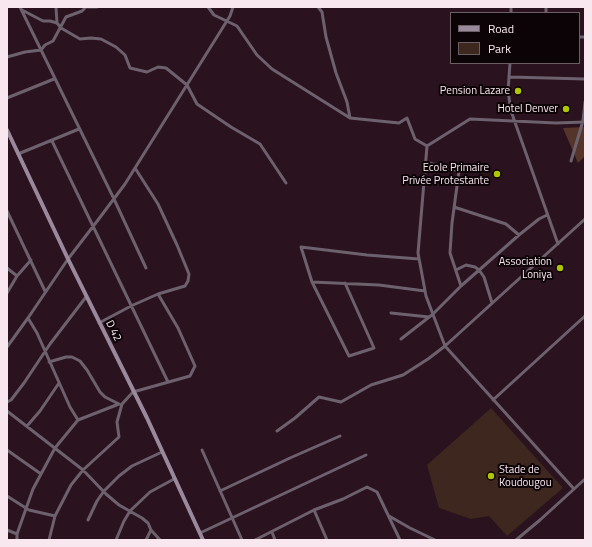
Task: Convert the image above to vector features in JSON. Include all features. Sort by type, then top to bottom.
[{"type":"street","points":[[56,7],[57,23],[61,28],[80,39],[101,39],[116,47],[125,55],[130,68],[147,72],[158,67],[166,68],[187,85],[197,104],[260,144],[286,183]]},
{"type":"street","points":[[7,57],[25,52],[41,50],[45,45],[53,41],[66,17],[82,11],[87,7],[97,7]]},
{"type":"street","points":[[208,7],[214,14],[237,26],[257,55],[272,69],[350,118],[399,124],[407,118],[415,139],[427,146]]},
{"type":"street","points":[[7,347],[45,291],[114,199],[135,168],[227,20],[233,7]]},
{"type":"street","points":[[318,7],[322,12],[326,37],[336,73],[347,102],[350,118]]},
{"type":"street","points":[[21,9],[43,21],[57,23]]},
{"type":"street","points":[[21,9],[146,268]]},
{"type":"street","points":[[510,64],[508,91],[511,111],[558,244]]},
{"type":"street","points":[[510,77],[585,79]]},
{"type":"street","points":[[7,98],[54,79]]},
{"type":"street","points":[[571,161],[584,121],[585,102]]},
{"type":"street","points":[[427,146],[470,119],[556,123],[584,121]]},
{"type":"street","name":"D 42","points":[[7,130],[203,540]]},
{"type":"street","points":[[18,154],[79,130]]},
{"type":"street","points":[[52,141],[168,382]]},
{"type":"street","points":[[427,146],[418,253],[425,291],[445,346],[574,489]]},
{"type":"street","points":[[425,162],[459,171],[450,253],[461,286]]},
{"type":"street","points":[[99,323],[158,294],[185,286],[188,281],[188,274],[177,245],[158,204],[135,168]]},
{"type":"street","points":[[454,207],[506,224],[519,235]]},
{"type":"street","points":[[7,211],[45,291]]},
{"type":"street","points":[[401,339],[433,314],[461,286],[519,235],[539,219],[548,215]]},
{"type":"street","points":[[277,431],[295,418],[319,397],[341,402],[371,385],[402,375],[428,359],[445,346],[585,219]]},
{"type":"street","points":[[345,283],[374,348],[349,356],[312,282],[301,247],[367,255],[419,259]]},
{"type":"street","points":[[7,293],[17,276],[31,260]]},
{"type":"street","points":[[456,270],[466,265],[475,266],[484,277],[492,303]]},
{"type":"street","points":[[7,268],[17,276]]},
{"type":"street","points":[[312,282],[380,285],[425,291]]},
{"type":"street","points":[[17,540],[17,534],[33,489],[55,448],[78,420],[123,402],[133,392],[190,376],[195,366],[178,328],[158,294]]},
{"type":"street","points":[[7,402],[11,400],[44,352],[86,297]]},
{"type":"street","points":[[391,313],[429,317]]},
{"type":"street","points":[[493,400],[585,316]]},
{"type":"street","points":[[28,318],[37,333],[44,352],[70,407],[78,420]]},
{"type":"street","points":[[49,362],[66,357],[72,357],[80,361],[100,392],[105,397],[119,404]]},
{"type":"street","points":[[27,426],[40,411],[59,383]]},
{"type":"street","points":[[49,540],[55,516],[71,485],[83,470],[119,437],[118,422],[123,402]]},
{"type":"street","points":[[7,411],[83,470],[119,505],[148,524],[160,540]]},
{"type":"street","points":[[220,491],[340,436]]},
{"type":"street","points":[[7,450],[41,474]]},
{"type":"street","points":[[202,450],[242,540]]},
{"type":"street","points":[[88,520],[90,512],[104,491],[119,476],[132,466],[162,452]]},
{"type":"street","points":[[200,533],[233,519],[366,455]]},
{"type":"street","points":[[116,540],[130,511],[150,492],[174,479]]},
{"type":"street","points":[[516,540],[585,479]]},
{"type":"street","points":[[255,540],[314,510],[343,499],[367,487],[377,492],[400,540]]},
{"type":"street","points":[[7,496],[34,512],[55,516]]},
{"type":"street","points":[[314,510],[327,540]]},
{"type":"street","points":[[388,515],[435,540]]},
{"type":"street","points":[[7,530],[17,534]]},
{"type":"street","points":[[146,540],[151,530]]},
{"type":"street","points":[[272,532],[275,540]]},
{"type":"green space","name":"Stade de Koudougou","points":[[491,408],[563,488],[507,536],[489,516],[471,519],[439,508],[427,465]]},
{"type":"shaded area","points":[[585,127],[585,156],[578,163],[563,128]]},
{"type":"place","name":"Pension Lazare","points":[[518,91]]},
{"type":"place","name":"Hotel Denver","points":[[566,109]]},
{"type":"place","name":"Ecole Primaire Privée Protestante","points":[[497,174]]},
{"type":"place","name":"Association Loniya","points":[[560,268]]},
{"type":"place","name":"Stade de Koudougou","points":[[491,476]]}]
